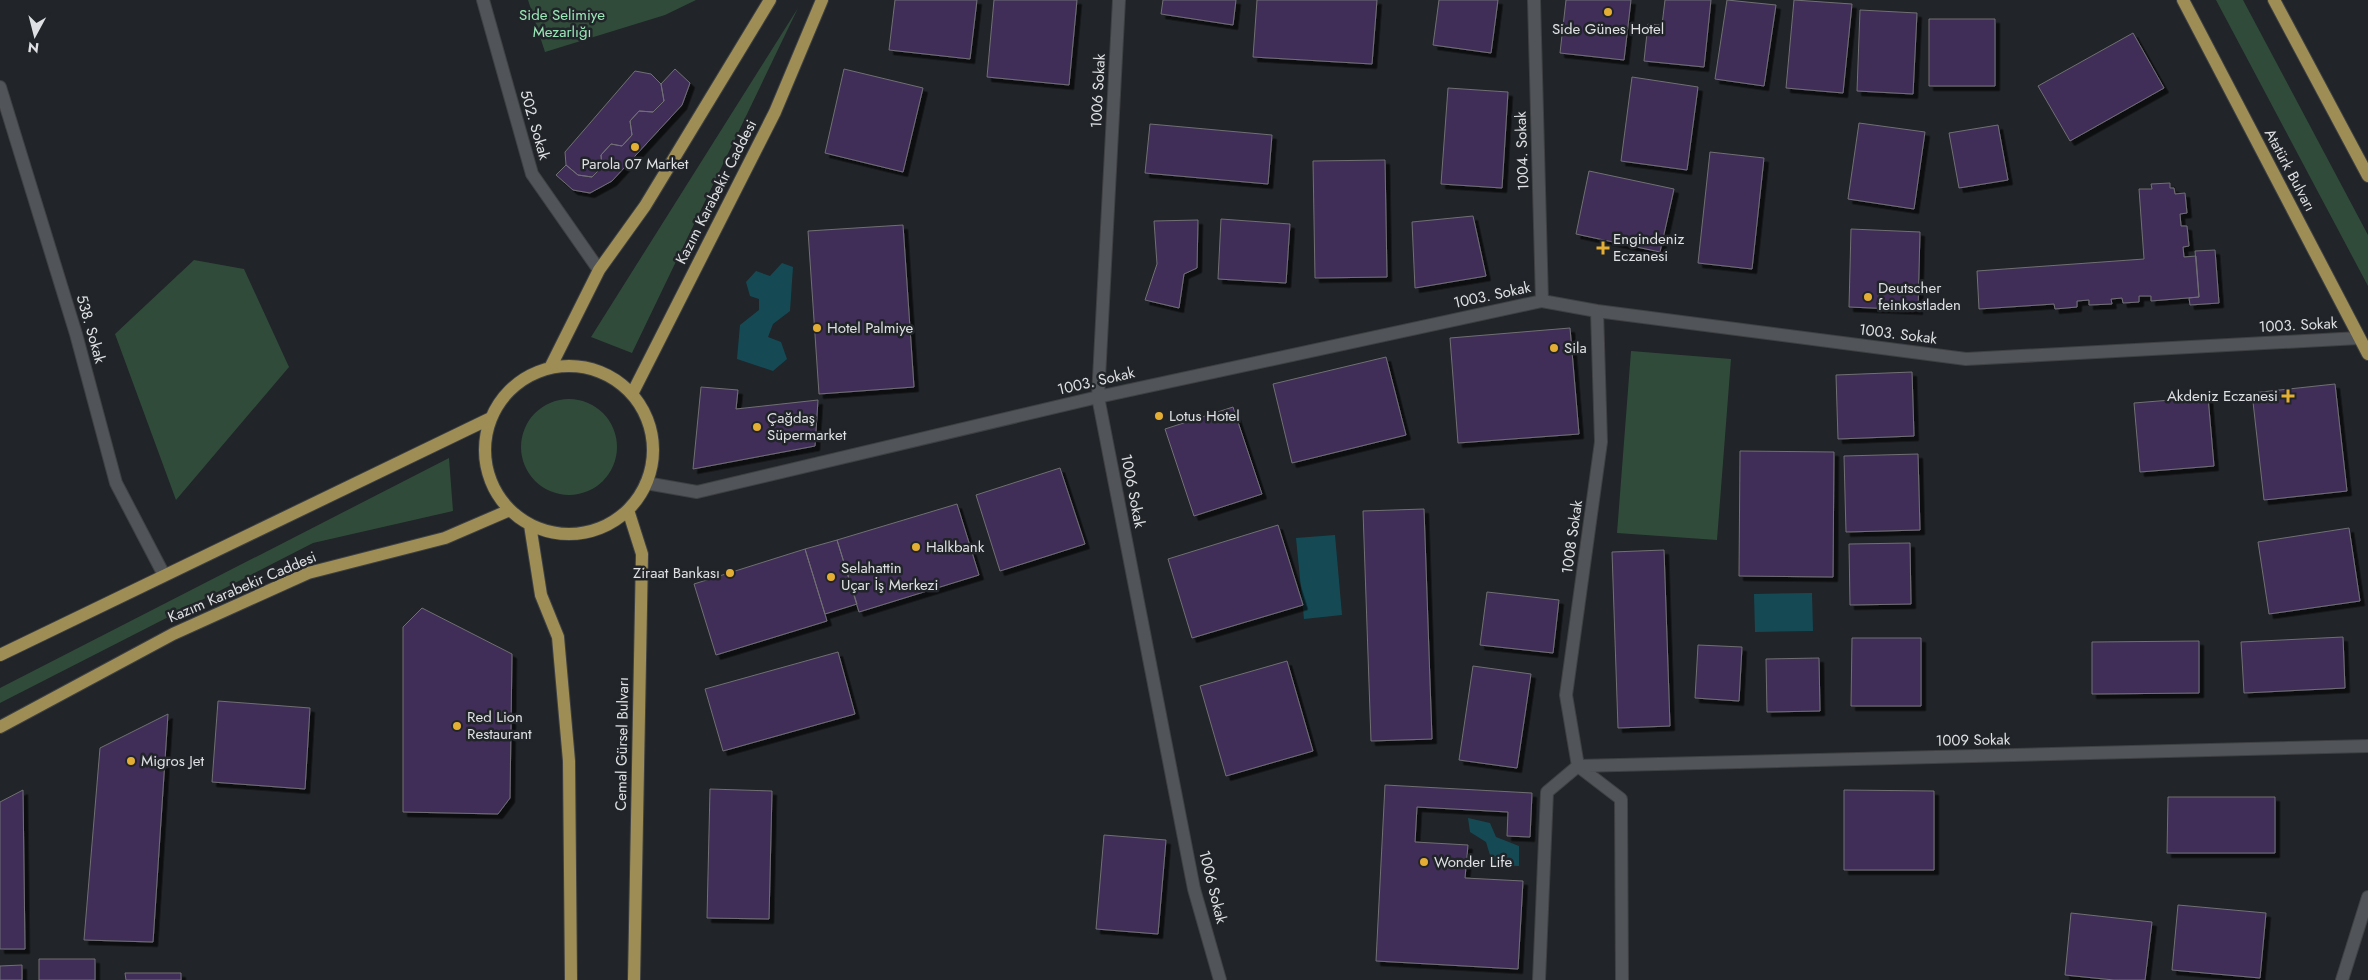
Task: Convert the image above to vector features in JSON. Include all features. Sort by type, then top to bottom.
[{"type":"main road","points":[[550,368],[599,270],[645,206],[770,0]]},
{"type":"main road","name":"Kazım Karabekir Caddesi","points":[[632,394],[775,112],[822,0]]},
{"type":"main road","name":"Atatürk Bulvarı","points":[[2183,0],[2368,354]]},
{"type":"main road","points":[[2274,0],[2368,176]]},
{"type":"main road","points":[[568,366],[591,369],[616,381],[632,394],[645,416],[652,438],[652,458],[646,483],[628,510],[614,521],[594,530],[574,534],[556,533],[530,525],[510,510],[498,496],[490,480],[485,463],[484,444],[491,418],[501,401],[515,385],[527,377],[550,368],[568,366]]},
{"type":"main road","points":[[0,655],[491,418]]},
{"type":"main road","name":"Kazım Karabekir Caddesi","points":[[0,726],[173,634],[308,573],[445,538],[510,510]]},
{"type":"main road","name":"Cemal Gürsel Bulvarı","points":[[628,510],[642,554],[634,980]]},
{"type":"main road","points":[[530,525],[541,595],[558,637],[559,646],[569,761],[571,980]]},
{"type":"street","name":"502. Sokak","points":[[483,0],[532,174],[599,270]]},
{"type":"street","name":"1006 Sokak","points":[[1120,0],[1098,397],[1194,889],[1220,980]]},
{"type":"street","name":"1004. Sokak","points":[[1534,0],[1542,300]]},
{"type":"street","name":"538. Sokak","points":[[0,87],[76,334],[116,483],[164,575]]},
{"type":"street","name":"1003. Sokak","points":[[646,483],[697,492],[1098,397],[1542,300],[1597,311],[1966,359],[2359,338]]},
{"type":"street","name":"1008 Sokak","points":[[1578,766],[1566,695],[1601,442],[1597,311]]},
{"type":"street","name":"1009 Sokak","points":[[1578,766],[2368,746]]},
{"type":"street","points":[[1539,980],[1548,792],[1578,766],[1622,799],[1622,980]]},
{"type":"street","points":[[2342,980],[2368,897]]},
{"type":"green space","name":"Side Selimiye Mezarlığı","points":[[528,0],[696,0],[665,15],[545,52]]},
{"type":"green space","points":[[2216,0],[2243,0],[2368,235],[2368,286]]},
{"type":"green space","points":[[798,8],[632,353],[591,337]]},
{"type":"green space","points":[[194,260],[244,269],[289,367],[176,500],[115,334]]},
{"type":"green space","points":[[1631,351],[1731,359],[1717,540],[1617,533]]},
{"type":"green space","points":[[569,399],[587,403],[603,413],[613,429],[617,447],[613,465],[603,481],[587,491],[569,495],[551,491],[535,481],[525,465],[521,447],[525,429],[535,413],[551,403]]},
{"type":"green space","points":[[449,458],[453,511],[313,543],[0,703],[0,688]]},
{"type":"water","points":[[782,263],[793,267],[790,311],[773,324],[768,337],[781,342],[787,359],[773,371],[737,359],[740,325],[759,310],[759,299],[750,296],[746,282],[756,271],[770,276]]},
{"type":"water","points":[[1335,535],[1342,615],[1304,619],[1296,538]]},
{"type":"water","points":[[1812,593],[1813,631],[1755,632],[1754,594]]},
{"type":"water","points":[[1468,818],[1490,823],[1496,837],[1519,846],[1519,866],[1493,865],[1486,842],[1470,832]]},
{"type":"building","points":[[895,0],[977,0],[970,59],[889,50]]},
{"type":"building","points":[[994,0],[1077,0],[1069,85],[987,77]]},
{"type":"building","points":[[1163,0],[1236,0],[1233,25],[1161,14]]},
{"type":"building","points":[[1257,0],[1377,0],[1372,64],[1253,57]]},
{"type":"building","points":[[1439,0],[1498,0],[1491,53],[1433,45]]},
{"type":"building","points":[[1566,0],[1631,0],[1624,60],[1560,53]]},
{"type":"building","points":[[1665,0],[1711,0],[1704,67],[1644,61],[1648,24],[1662,25]]},
{"type":"building","points":[[1727,0],[1776,5],[1764,86],[1715,79]]},
{"type":"building","points":[[1794,0],[1852,4],[1843,93],[1786,88]]},
{"type":"building","points":[[1860,10],[1917,13],[1913,94],[1857,91]]},
{"type":"building","points":[[1929,19],[1995,19],[1995,86],[1929,86]]},
{"type":"building","points":[[2133,33],[2164,88],[2070,141],[2038,86]]},
{"type":"building","points":[[675,69],[690,83],[682,105],[612,181],[590,193],[573,190],[556,175],[566,165],[578,175],[592,177],[602,167],[601,155],[611,144],[622,146],[632,135],[630,121],[639,111],[653,112],[664,101],[661,84]]},
{"type":"building","points":[[844,69],[923,88],[903,172],[825,153]]},
{"type":"building","points":[[635,71],[651,74],[661,84],[664,101],[653,112],[639,111],[630,121],[632,135],[622,146],[611,144],[601,155],[602,167],[592,177],[578,175],[566,165],[565,152]]},
{"type":"building","points":[[1632,77],[1698,87],[1687,170],[1621,161]]},
{"type":"building","points":[[1448,88],[1508,92],[1502,188],[1441,184]]},
{"type":"building","points":[[1859,123],[1925,132],[1914,209],[1848,199]]},
{"type":"building","points":[[1150,124],[1272,135],[1268,184],[1145,173]]},
{"type":"building","points":[[1998,125],[2008,180],[1959,188],[1949,133]]},
{"type":"building","points":[[1710,152],[1764,158],[1752,269],[1698,263]]},
{"type":"building","points":[[1385,160],[1387,277],[1315,278],[1313,161]]},
{"type":"building","points":[[1589,171],[1674,189],[1660,252],[1576,234]]},
{"type":"building","points":[[2170,183],[2170,188],[2174,188],[2175,194],[2185,193],[2187,213],[2180,214],[2181,226],[2187,226],[2189,246],[2183,247],[2184,257],[2196,256],[2199,297],[2151,301],[2151,296],[2139,296],[2139,302],[2123,303],[2122,298],[2111,299],[2112,304],[2089,305],[2089,300],[2077,301],[2077,307],[2055,309],[2054,304],[1979,309],[1977,271],[2144,259],[2139,189],[2152,189],[2151,184]]},
{"type":"building","points":[[1473,216],[1486,276],[1415,288],[1412,222]]},
{"type":"building","points":[[1221,219],[1290,224],[1286,283],[1218,279]]},
{"type":"building","points":[[1198,220],[1197,268],[1184,274],[1179,308],[1145,300],[1157,264],[1154,221]]},
{"type":"building","points":[[903,225],[914,387],[819,394],[808,231]]},
{"type":"building","points":[[1851,229],[1920,232],[1918,310],[1849,307]]},
{"type":"building","points":[[2215,250],[2219,303],[2190,305],[2189,298],[2199,297],[2195,251]]},
{"type":"building","points":[[1570,328],[1579,434],[1458,443],[1450,338]]},
{"type":"building","points":[[1386,357],[1406,435],[1292,463],[1273,384]]},
{"type":"building","points":[[1912,372],[1914,436],[1838,439],[1836,375]]},
{"type":"building","points":[[2335,384],[2347,491],[2264,500],[2252,393]]},
{"type":"building","name":"Çağdaş Süpermarket","points":[[701,387],[738,390],[736,409],[818,400],[815,446],[693,469]]},
{"type":"building","points":[[2208,397],[2214,466],[2140,472],[2134,403]]},
{"type":"building","points":[[1233,407],[1262,494],[1194,516],[1165,429]]},
{"type":"building","points":[[1740,451],[1834,452],[1833,577],[1739,576]]},
{"type":"building","points":[[1918,454],[1920,530],[1846,532],[1844,456]]},
{"type":"building","points":[[1060,468],[1085,544],[1000,571],[976,495]]},
{"type":"building","points":[[957,504],[979,575],[859,612],[837,540]]},
{"type":"building","points":[[1424,509],[1432,739],[1371,741],[1363,511]]},
{"type":"building","points":[[1278,525],[1303,605],[1192,638],[1168,559]]},
{"type":"building","points":[[2349,528],[2360,601],[2269,614],[2258,542]]},
{"type":"building","name":"Selahattin Uçar İş Merkezi","points":[[837,540],[857,604],[825,614],[805,549]]},
{"type":"building","points":[[1910,543],[1911,604],[1850,605],[1849,544]]},
{"type":"building","points":[[805,549],[827,621],[716,655],[694,584]]},
{"type":"building","points":[[1664,550],[1670,726],[1618,728],[1612,552]]},
{"type":"building","points":[[1487,592],[1559,600],[1553,653],[1480,645]]},
{"type":"building","name":"Red Lion Restaurant","points":[[422,608],[512,654],[510,798],[498,814],[403,812],[403,627]]},
{"type":"building","points":[[2343,637],[2345,688],[2244,693],[2241,642]]},
{"type":"building","points":[[1852,638],[1921,638],[1921,706],[1851,706]]},
{"type":"building","points":[[2199,641],[2199,693],[2092,694],[2092,642]]},
{"type":"building","points":[[1698,645],[1742,647],[1739,701],[1695,698]]},
{"type":"building","points":[[838,652],[855,714],[723,751],[705,689]]},
{"type":"building","points":[[1819,658],[1820,711],[1767,712],[1766,659]]},
{"type":"building","points":[[1287,661],[1313,751],[1226,776],[1200,686]]},
{"type":"building","points":[[1473,666],[1531,674],[1517,768],[1459,760]]},
{"type":"building","points":[[218,701],[310,708],[305,789],[212,782]]},
{"type":"building","points":[[168,714],[153,942],[84,940],[100,748]]},
{"type":"building","name":"Wonder Life","points":[[1385,785],[1532,793],[1530,837],[1507,836],[1508,812],[1417,807],[1415,842],[1468,845],[1465,878],[1523,881],[1518,969],[1376,961]]},
{"type":"building","points":[[710,789],[772,791],[769,919],[707,918]]},
{"type":"building","points":[[23,790],[25,949],[0,949],[0,802]]},
{"type":"building","points":[[1844,790],[1934,791],[1934,870],[1844,870]]},
{"type":"building","points":[[2168,797],[2275,797],[2275,853],[2167,853]]},
{"type":"building","points":[[1104,835],[1166,840],[1158,934],[1096,929]]},
{"type":"building","points":[[2178,905],[2266,913],[2260,978],[2172,970]]},
{"type":"building","points":[[2071,913],[2152,922],[2145,980],[2114,980],[2065,975]]},
{"type":"building","points":[[39,959],[95,959],[95,980],[39,980]]},
{"type":"building","points":[[22,965],[22,980],[0,980],[0,966]]},
{"type":"building","points":[[125,973],[181,973],[181,980],[126,980]]},
{"type":"place","name":"Side Günes Hotel","points":[[1608,12]]},
{"type":"place","name":"Parola 07 Market","points":[[635,147]]},
{"type":"place","name":"Engindeniz Eczanesi","points":[[1603,248]]},
{"type":"place","name":"Deutscher feinkostladen","points":[[1868,297]]},
{"type":"place","name":"Hotel Palmiye","points":[[817,328]]},
{"type":"place","name":"Sila","points":[[1554,348]]},
{"type":"place","name":"Akdeniz Eczanesi","points":[[2288,396]]},
{"type":"place","name":"Lotus Hotel","points":[[1159,416]]},
{"type":"place","name":"Çağdaş Süpermarket","points":[[757,427]]},
{"type":"place","name":"Halkbank","points":[[916,547]]},
{"type":"place","name":"Ziraat Bankası","points":[[730,573]]},
{"type":"place","name":"Selahattin Uçar İş Merkezi","points":[[831,577]]},
{"type":"place","name":"Red Lion Restaurant","points":[[457,726]]},
{"type":"place","name":"Migros Jet","points":[[131,761]]},
{"type":"place","name":"Wonder Life","points":[[1424,862]]}]
